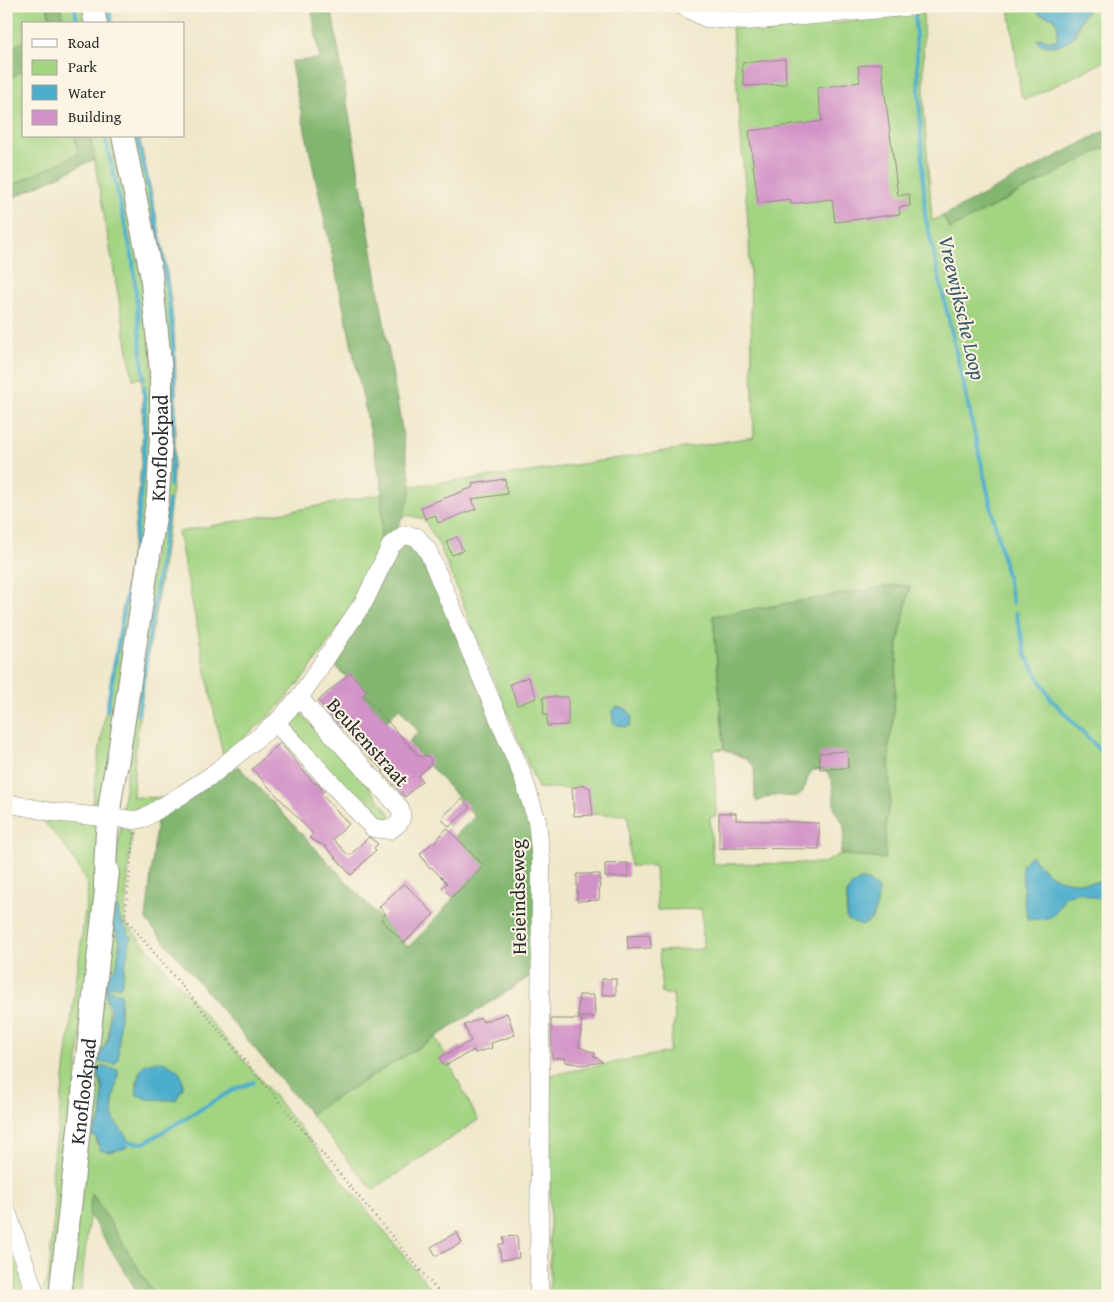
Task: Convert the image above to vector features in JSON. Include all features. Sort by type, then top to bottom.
[{"type":"main road","points":[[92,6],[96,22]]},
{"type":"main road","name":"Knoflookpad","points":[[60,1296],[105,886],[120,819],[109,796],[118,759],[158,497],[161,372],[151,273],[123,138]]},
{"type":"street","points":[[683,6],[706,18],[747,21],[915,6]]},
{"type":"street","name":"Beukenstraat","points":[[6,803],[52,812],[120,819],[144,818],[183,794],[276,723],[300,698],[365,600],[391,545],[404,535]]},
{"type":"street","name":"Heieindseweg","points":[[404,535],[417,537],[428,551],[522,774],[537,821],[541,860],[539,1296]]},
{"type":"street","name":"Beukenstraat","points":[[276,723],[372,828],[390,830],[400,823],[402,815],[400,808],[300,698]]},
{"type":"street","points":[[6,1209],[36,1296]]},
{"type":"path","points":[[120,819],[125,918],[442,1296]]},
{"type":"green space","points":[[6,6],[47,6],[51,22],[22,22],[22,42],[6,51]]},
{"type":"green space","points":[[47,6],[60,6],[64,22],[51,22]]},
{"type":"green space","points":[[60,6],[84,6],[88,22],[64,22]]},
{"type":"green space","points":[[311,6],[331,6],[411,484],[407,505],[374,575],[382,524],[382,486],[291,65],[292,61],[320,59]]},
{"type":"green space","points":[[1009,6],[1047,6],[1042,8],[1045,15],[1054,18],[1058,26],[1058,40],[1049,41],[1041,38],[1040,44],[1049,46],[1065,43],[1073,37],[1081,19],[1087,12],[1085,6],[1108,6],[1108,60],[1025,100],[1021,95]]},
{"type":"green space","points":[[923,12],[924,109],[932,221],[943,216],[950,229],[1108,146],[1108,1296],[550,1296],[550,1075],[669,1052],[675,1016],[673,994],[662,994],[659,951],[703,949],[702,909],[657,910],[655,866],[630,866],[628,815],[585,814],[587,789],[538,788],[440,547],[424,519],[408,515],[400,520],[411,486],[517,474],[754,437],[749,236],[732,28],[840,23]],"holes":[[[896,585],[910,586],[898,644],[893,725],[889,742],[890,804],[886,820],[885,859],[840,854],[824,863],[713,864],[710,817],[716,816],[714,750],[724,749],[713,616]],[[847,892],[875,913],[872,920],[846,918]]]},
{"type":"green space","points":[[22,42],[22,71],[6,80],[6,51]]},
{"type":"green space","points":[[22,71],[22,138],[75,138],[78,154],[6,188],[6,80]]},
{"type":"green space","points":[[1108,129],[1108,146],[950,229],[943,216]]},
{"type":"green space","points":[[75,138],[90,138],[95,159],[6,201],[6,188],[78,154]]},
{"type":"green space","points":[[90,138],[115,138],[133,211],[152,344],[151,475],[105,813],[92,811],[98,757],[133,540],[139,486],[142,378],[133,379]]},
{"type":"green space","points":[[129,138],[139,138],[164,257],[174,330],[176,404],[171,503],[142,695],[133,797],[168,798],[148,810],[122,813],[167,441]]},
{"type":"green space","points":[[382,494],[382,524],[374,575],[308,672],[273,713],[223,756],[178,532]]},
{"type":"green space","points":[[405,542],[419,544],[536,822],[537,972],[436,1037],[310,1114],[146,920],[157,817],[238,766],[408,947],[439,915],[465,880],[450,841],[475,816],[408,742],[419,732],[399,708],[387,721],[331,661]]},
{"type":"green space","points":[[896,585],[910,586],[898,644],[893,725],[889,742],[890,804],[886,820],[885,859],[840,854],[844,837],[844,826],[835,812],[832,782],[826,771],[811,771],[801,795],[798,797],[772,795],[757,802],[755,799],[754,766],[746,759],[724,749],[713,616]]},
{"type":"green space","points":[[294,707],[361,777],[391,815],[382,830],[282,722]]},
{"type":"green space","points":[[36,813],[103,821],[54,1296],[39,1295],[46,1284],[49,1273],[55,1203],[52,1173],[88,887],[72,857]]},
{"type":"green space","points":[[121,825],[132,833],[124,921],[265,1085],[437,1296],[155,1296],[92,1194],[80,1296],[67,1296],[109,906]],"holes":[[[119,916],[131,938],[121,986],[109,986],[106,988],[117,966],[120,940],[114,929]],[[106,988],[121,994],[115,1064],[104,1062],[99,1055],[106,1042],[109,1030]],[[145,1064],[172,1100],[147,1099],[136,1087],[139,1073]],[[118,1070],[113,1115],[116,1123],[127,1137],[97,1145],[96,1137],[93,1136],[103,1107],[101,1085],[98,1076]]]},
{"type":"green space","points":[[436,1037],[478,1120],[373,1190],[310,1114]]},
{"type":"green space","points":[[92,1193],[155,1296],[140,1296],[89,1214]]},
{"type":"green space","points":[[6,1220],[32,1296],[16,1296],[6,1274]]},
{"type":"water","points":[[1047,6],[1085,6],[1087,12],[1072,37],[1061,45],[1042,45],[1037,40],[1041,38],[1049,41],[1057,40],[1058,26],[1054,18],[1039,14],[1038,11]]},
{"type":"water","points":[[616,707],[627,709],[632,717],[630,726],[623,727],[613,723],[612,711]]},
{"type":"water","points":[[1031,855],[1039,865],[1056,878],[1074,882],[1108,882],[1108,894],[1101,900],[1080,892],[1065,896],[1052,916],[1043,919],[1028,919],[1024,903],[1022,865]]},
{"type":"water","points":[[861,880],[868,881],[878,889],[878,897],[875,912],[867,923],[861,925],[854,924],[846,918],[849,891],[855,883]]},
{"type":"water","points":[[118,907],[120,920],[131,937],[121,986],[109,986],[106,988],[121,994],[118,1059],[115,1064],[99,1062],[98,1059],[109,1037],[110,1011],[105,988],[109,974],[117,966],[120,940],[112,925],[114,909]]},
{"type":"water","points":[[158,1061],[173,1066],[182,1077],[183,1088],[176,1100],[146,1099],[136,1094],[141,1068],[145,1064]]},
{"type":"water","points":[[101,1066],[118,1070],[113,1115],[128,1140],[126,1148],[109,1152],[100,1150],[96,1137],[91,1136],[102,1116],[102,1085],[97,1070]]},
{"type":"building","points":[[785,59],[786,84],[744,86],[742,63]]},
{"type":"building","points":[[881,63],[898,196],[909,194],[910,206],[899,207],[900,214],[835,222],[832,199],[791,204],[790,199],[758,203],[749,131],[822,121],[817,88],[860,82],[858,66]]},
{"type":"building","points":[[505,479],[507,494],[472,499],[476,509],[438,523],[435,515],[425,519],[421,507],[474,487],[473,484]]},
{"type":"building","points":[[457,537],[463,551],[452,555],[446,541]]},
{"type":"building","points":[[350,673],[367,691],[363,695],[420,757],[427,755],[431,760],[430,765],[418,776],[422,781],[405,797],[382,772],[384,771],[356,744],[359,742],[344,724],[341,728],[318,701]]},
{"type":"building","points":[[528,677],[537,698],[517,705],[510,684]]},
{"type":"building","points":[[543,697],[568,697],[568,725],[547,726],[547,715],[544,715]]},
{"type":"building","points":[[280,743],[315,784],[316,782],[324,791],[321,794],[349,824],[333,839],[349,856],[369,837],[378,844],[374,848],[376,850],[351,875],[326,847],[309,838],[313,834],[252,769]]},
{"type":"building","points":[[847,751],[848,768],[820,769],[819,753]]},
{"type":"building","points":[[583,785],[590,788],[593,815],[574,816],[572,788]]},
{"type":"building","points":[[462,799],[470,808],[449,827],[441,818]]},
{"type":"building","points":[[719,813],[736,813],[736,820],[819,823],[819,849],[719,848]]},
{"type":"building","points":[[447,828],[484,866],[452,897],[442,887],[447,883],[431,867],[429,868],[420,854],[433,844]]},
{"type":"building","points":[[628,863],[628,877],[605,877],[605,864]]},
{"type":"building","points":[[577,874],[600,874],[599,900],[577,901]]},
{"type":"building","points":[[404,883],[434,914],[404,943],[381,919],[386,914],[379,907]]},
{"type":"building","points":[[650,935],[651,948],[628,949],[627,936]]},
{"type":"building","points":[[602,979],[616,979],[616,995],[602,995]]},
{"type":"building","points":[[579,995],[594,995],[595,1017],[578,1017]]},
{"type":"building","points":[[507,1013],[515,1035],[491,1043],[492,1048],[475,1053],[474,1050],[444,1066],[439,1058],[471,1041],[464,1025],[481,1018],[483,1022]]},
{"type":"building","points":[[551,1019],[582,1019],[579,1047],[595,1053],[594,1056],[603,1062],[583,1065],[565,1062],[566,1058],[552,1058]]},
{"type":"building","points":[[457,1232],[462,1243],[436,1256],[431,1247]]},
{"type":"building","points":[[517,1236],[519,1258],[501,1260],[499,1244],[504,1244],[503,1237]]},
{"type":"waterway","points":[[74,6],[78,22]]},
{"type":"waterway","points":[[108,6],[112,22]]},
{"type":"waterway","name":"Vreewijksche Loop","points":[[915,15],[925,215],[1013,603]]},
{"type":"waterway","points":[[105,138],[133,261],[144,379]]},
{"type":"waterway","points":[[137,138],[153,208],[170,306],[174,369],[173,447],[170,485]]},
{"type":"waterway","points":[[107,711],[139,508],[145,427],[144,386]]},
{"type":"waterway","points":[[138,715],[169,500]]},
{"type":"waterway","name":"Vreewijksche Loop","points":[[1016,613],[1026,656],[1051,699],[1108,759]]},
{"type":"waterway","points":[[128,1142],[144,1143],[235,1089],[254,1082]]}]
